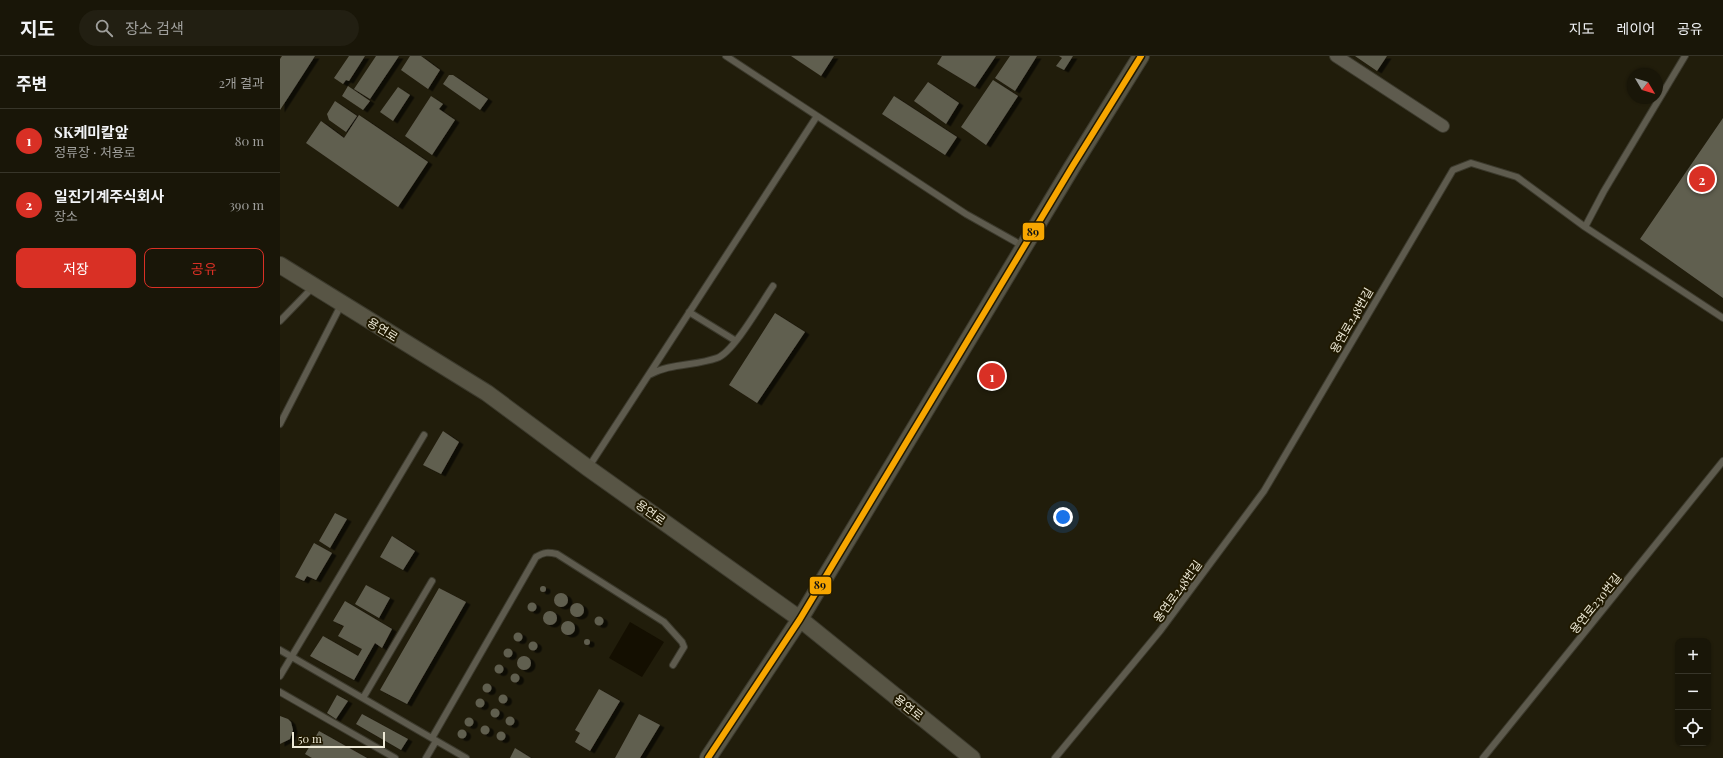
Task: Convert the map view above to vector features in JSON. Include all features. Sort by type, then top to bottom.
[{"type":"street","points":[[708,758],[800,619],[1141,56]]},
{"type":"street","points":[[1336,56],[1444,126]]},
{"type":"street","name":"용연로","points":[[280,265],[487,393],[588,468],[800,619],[972,758]]},
{"type":"lane","points":[[726,56],[966,214],[1024,247]]},
{"type":"lane","points":[[1586,227],[1604,192],[1685,56]]},
{"type":"lane","points":[[588,468],[817,116]]},
{"type":"lane","name":"용연로248번길","points":[[1055,758],[1160,632],[1264,491],[1453,170],[1471,163],[1517,177],[1586,227],[1723,318]]},
{"type":"lane","points":[[280,321],[314,286]]},
{"type":"lane","points":[[648,375],[658,369],[718,358],[729,351],[773,286]]},
{"type":"lane","points":[[280,424],[342,303]]},
{"type":"lane","points":[[689,312],[736,340]]},
{"type":"lane","points":[[280,676],[424,435]]},
{"type":"lane","name":"용연로230번길","points":[[1484,758],[1723,461]]},
{"type":"lane","points":[[426,758],[434,739],[536,557],[542,553],[557,554],[664,622],[682,642],[684,647],[673,665]]},
{"type":"lane","points":[[362,698],[432,581]]},
{"type":"lane","points":[[280,650],[466,758]]},
{"type":"lane","points":[[280,692],[395,758]]},
{"type":"shaded area","points":[[630,622],[664,642],[642,677],[609,658]]},
{"type":"building","points":[[282,56],[315,56],[280,110],[280,59]]},
{"type":"building","points":[[349,56],[365,56],[349,81],[346,80],[343,84],[334,78]]},
{"type":"building","points":[[376,56],[399,56],[370,99],[354,89]]},
{"type":"building","points":[[410,56],[421,56],[440,70],[428,89],[401,70]]},
{"type":"building","points":[[791,56],[834,56],[821,76]]},
{"type":"building","points":[[942,56],[996,56],[975,87],[937,64]]},
{"type":"building","points":[[1010,56],[1037,56],[1015,91],[995,78]]},
{"type":"building","points":[[1059,56],[1073,56],[1064,70],[1056,66],[1062,58]]},
{"type":"building","points":[[1355,56],[1387,56],[1377,71]]},
{"type":"building","points":[[449,75],[453,75],[488,99],[480,110],[443,84]]},
{"type":"building","points":[[993,80],[1018,96],[986,145],[961,127]]},
{"type":"building","points":[[928,82],[959,103],[946,124],[914,101]]},
{"type":"building","points":[[348,86],[370,101],[363,110],[342,96]]},
{"type":"building","points":[[398,87],[410,95],[393,121],[380,112]]},
{"type":"building","points":[[431,96],[443,104],[439,109],[455,120],[432,155],[405,136]]},
{"type":"building","points":[[894,96],[957,137],[945,155],[882,114]]},
{"type":"building","points":[[335,101],[357,116],[346,132],[329,120],[327,114]]},
{"type":"building","points":[[359,115],[428,162],[398,207],[306,143],[321,121],[344,138]]},
{"type":"building","points":[[1723,118],[1723,298],[1640,239]]},
{"type":"building","points":[[775,313],[805,332],[757,403],[729,385]]},
{"type":"building","points":[[443,431],[459,442],[441,474],[423,465]]},
{"type":"building","points":[[335,513],[347,519],[330,548],[319,541]]},
{"type":"building","points":[[392,536],[415,551],[403,570],[380,557]]},
{"type":"building","points":[[314,543],[332,553],[316,580],[307,576],[304,581],[295,577]]},
{"type":"building","points":[[366,585],[390,598],[379,618],[355,604]]},
{"type":"building","points":[[543,586],[546,589],[543,592],[540,589]]},
{"type":"building","points":[[439,588],[466,602],[407,704],[380,690]]},
{"type":"building","points":[[561,593],[566,595],[568,600],[566,605],[561,607],[556,605],[554,600],[556,595]]},
{"type":"building","points":[[345,601],[392,629],[382,648],[375,643],[354,680],[310,656],[323,636],[358,656],[362,649],[338,636],[344,626],[333,621]]},
{"type":"building","points":[[532,602],[537,607],[532,612],[527,607]]},
{"type":"building","points":[[577,603],[582,605],[584,610],[582,615],[577,617],[572,615],[570,610],[572,605]]},
{"type":"building","points":[[550,611],[555,613],[557,618],[555,623],[550,625],[545,623],[543,618],[545,613]]},
{"type":"building","points":[[599,616],[604,621],[599,626],[594,621]]},
{"type":"building","points":[[568,621],[573,623],[575,628],[573,633],[568,635],[563,633],[561,628],[563,623]]},
{"type":"building","points":[[518,632],[523,637],[518,642],[513,637]]},
{"type":"building","points":[[587,639],[590,642],[587,645],[584,642]]},
{"type":"building","points":[[533,641],[538,646],[533,651],[528,646]]},
{"type":"building","points":[[508,648],[513,653],[508,658],[503,653]]},
{"type":"building","points":[[524,656],[529,658],[531,663],[529,668],[524,670],[519,668],[517,663],[519,658]]},
{"type":"building","points":[[499,664],[504,669],[499,674],[494,669]]},
{"type":"building","points":[[515,673],[520,678],[515,683],[510,678]]},
{"type":"building","points":[[487,683],[492,688],[487,693],[482,688]]},
{"type":"building","points":[[599,689],[620,701],[590,751],[575,742],[580,733],[575,730]]},
{"type":"building","points":[[503,694],[508,699],[503,704],[498,699]]},
{"type":"building","points":[[337,695],[348,701],[336,719],[327,713]]},
{"type":"building","points":[[480,698],[485,703],[480,708],[475,703]]},
{"type":"building","points":[[495,708],[500,713],[495,718],[490,713]]},
{"type":"building","points":[[362,714],[408,739],[401,750],[356,724]]},
{"type":"building","points":[[639,714],[660,725],[640,758],[615,758]]},
{"type":"building","points":[[280,716],[291,722],[293,730],[290,739],[280,744]]},
{"type":"building","points":[[510,716],[515,721],[510,726],[505,721]]},
{"type":"building","points":[[469,717],[474,722],[469,727],[464,722]]},
{"type":"building","points":[[485,725],[490,730],[485,735],[480,730]]},
{"type":"building","points":[[462,729],[467,734],[462,739],[457,734]]},
{"type":"building","points":[[319,731],[367,758],[312,758],[305,754]]},
{"type":"building","points":[[501,731],[506,736],[501,741],[496,736]]},
{"type":"building","points":[[515,748],[531,758],[510,758]]},
{"type":"transit line","name":"89","points":[[708,758],[800,619],[1072,167],[1141,56]]},
{"type":"place","name":"일진기계주식회사","points":[[1702,179]]},
{"type":"place","name":"SK케미칼앞","points":[[992,376]]}]
